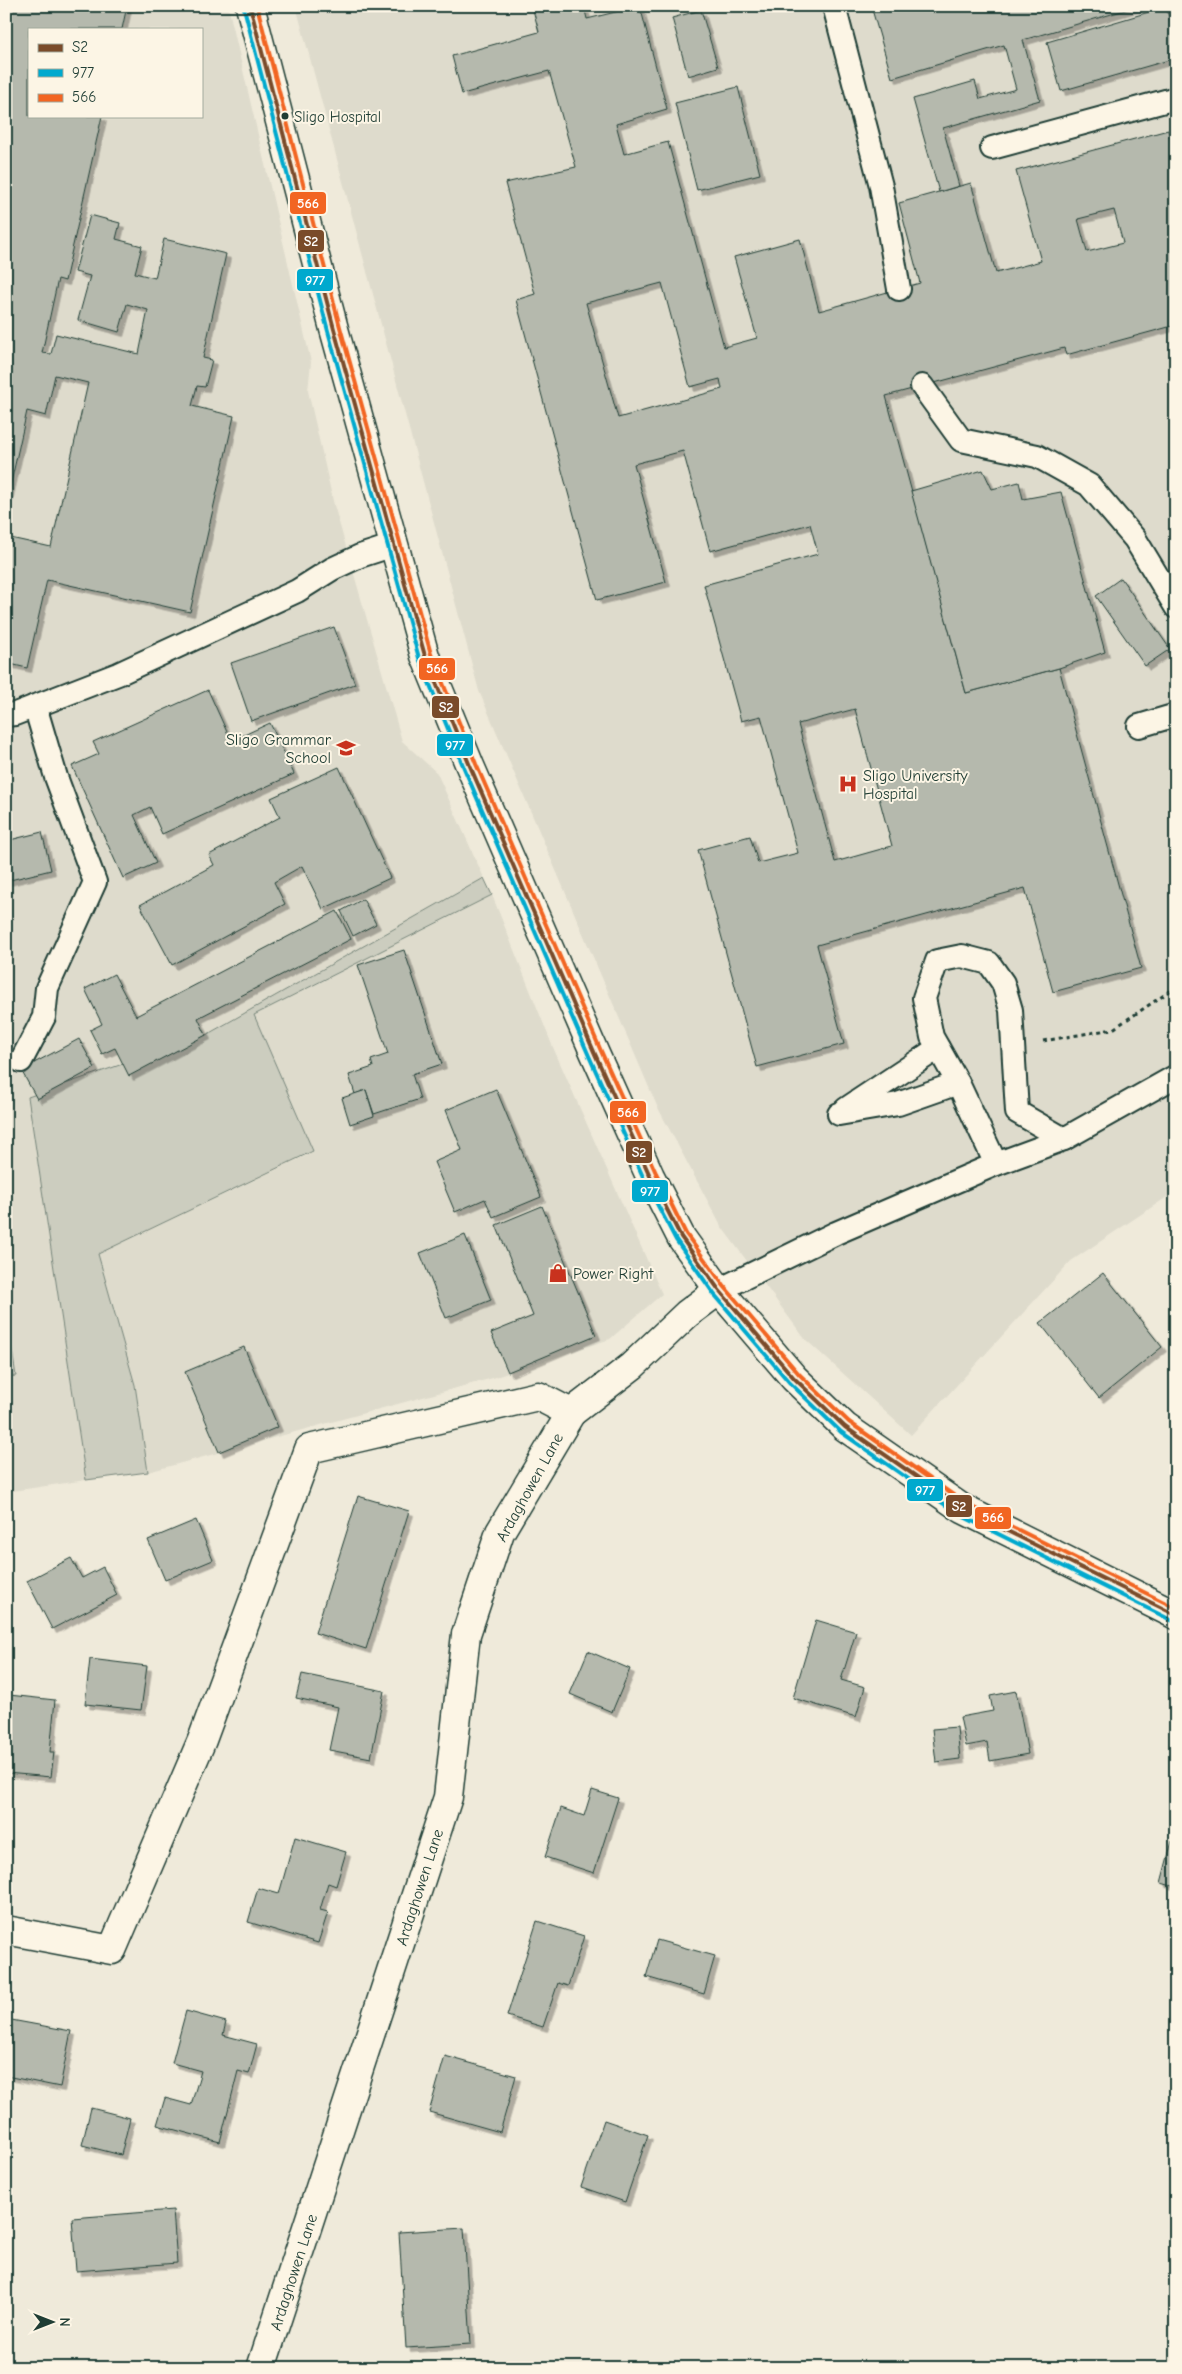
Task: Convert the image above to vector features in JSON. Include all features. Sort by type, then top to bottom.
[{"type":"street","points":[[250,6],[334,329],[425,656],[533,914],[650,1176],[682,1237],[718,1290],[801,1384],[845,1426],[963,1509],[1176,1615]]},
{"type":"street","name":"Ardaghowen Lane","points":[[261,2368],[448,1797],[466,1634],[500,1532],[571,1413],[632,1366],[687,1314],[718,1290]]},
{"type":"street","name":"Ardaghowen Lane","points":[[6,1930],[112,1950],[202,1740],[309,1449],[538,1396],[571,1413]]},
{"type":"lane","points":[[834,6],[881,186],[898,289]]},
{"type":"lane","points":[[992,148],[1176,98]]},
{"type":"lane","points":[[922,386],[961,440],[1037,456],[1090,485],[1135,540],[1176,607]]},
{"type":"lane","points":[[6,715],[35,706],[118,674],[297,591],[332,569],[360,556],[394,545]]},
{"type":"lane","points":[[21,1062],[44,1017],[47,988],[95,882],[56,778],[35,706]]},
{"type":"lane","points":[[1139,726],[1176,715]]},
{"type":"lane","points":[[996,1164],[958,1083],[932,1037],[924,998],[937,961],[962,956],[989,963],[1003,983],[1011,1010],[1017,1112],[1064,1139]]},
{"type":"lane","points":[[938,1048],[838,1114],[898,1104],[958,1083]]},
{"type":"lane","points":[[718,1290],[836,1233],[996,1164],[1064,1139],[1176,1076]]},
{"type":"path","points":[[1014,1040],[1033,1043],[1113,1029],[1176,987]]},
{"type":"shaded area","name":"Sligo Grammar School","points":[[127,6],[228,6],[311,362],[308,391],[334,505],[402,741],[437,773],[484,878],[206,1035],[28,1097],[86,1480],[6,1492],[6,1377],[16,1375],[6,1311],[6,663],[27,668],[47,580],[190,612],[234,416],[192,406],[197,386],[205,387],[212,360],[203,358],[226,254],[165,239],[155,278],[135,273],[116,239],[119,223],[90,215],[75,271],[90,276],[78,320],[119,332],[127,304],[148,310],[139,354],[57,334],[51,354],[42,353],[58,279],[65,281],[102,118],[202,118],[202,28],[122,28]],"holes":[[[334,627],[354,684],[251,721],[231,663]],[[208,690],[231,741],[270,723],[294,774],[163,834],[150,807],[134,815],[156,863],[124,877],[99,754],[94,742]],[[271,798],[390,878],[323,909],[302,866],[274,882],[285,904],[214,865],[209,855],[280,817]]]},
{"type":"shaded area","name":"Sligo University Hospital","points":[[296,6],[1176,6],[1176,1191],[1071,1261],[911,1435],[805,1339],[721,1226],[657,1106],[479,691]]},
{"type":"shaded area","points":[[55,375],[88,383],[51,547],[6,537],[6,505],[27,411],[46,416]]},
{"type":"shaded area","points":[[484,878],[492,895],[254,1015],[313,1151],[98,1254],[135,1385],[148,1472],[86,1480],[28,1097],[206,1035]]},
{"type":"shaded area","points":[[492,895],[552,1045],[662,1294],[610,1339],[493,1378],[148,1472],[135,1385],[98,1254],[313,1152],[254,1015]]},
{"type":"shaded area","points":[[6,1311],[16,1376],[6,1377]]},
{"type":"building","points":[[12,6],[127,6],[122,28],[28,28],[28,118],[102,118],[65,281],[58,279],[42,353],[51,354],[56,334],[139,354],[148,310],[127,304],[119,332],[78,320],[90,276],[75,272],[90,215],[120,223],[116,239],[142,246],[135,273],[155,278],[164,239],[226,254],[203,358],[212,360],[205,387],[197,386],[192,406],[234,416],[190,612],[47,580],[27,668],[6,663],[6,537],[51,547],[88,383],[55,375],[46,416],[27,411],[6,505],[6,32]]},
{"type":"building","points":[[532,6],[584,6],[587,19],[640,6],[667,109],[616,124],[624,154],[668,142],[724,347],[757,338],[734,257],[800,239],[819,311],[920,283],[899,203],[971,183],[996,273],[1041,261],[1016,171],[1168,130],[1176,159],[1176,325],[1066,355],[1064,348],[886,396],[966,693],[1059,668],[1141,968],[1053,992],[1025,888],[817,945],[844,1044],[757,1067],[698,850],[750,836],[758,863],[798,853],[761,716],[741,721],[704,585],[818,554],[810,524],[710,551],[683,451],[634,464],[666,582],[597,600],[516,300],[535,294],[505,183],[576,167],[549,71],[462,94],[452,56],[539,32]],"holes":[[[1114,210],[1123,243],[1087,252],[1078,219]],[[662,283],[690,387],[720,379],[722,389],[618,418],[586,303]],[[855,709],[892,846],[835,862],[798,724]]]},
{"type":"building","points":[[871,6],[1139,6],[1023,40],[1040,100],[943,128],[959,186],[939,192],[913,99],[975,81],[980,99],[1016,89],[1004,45],[892,78]]},
{"type":"building","points":[[1166,7],[1176,41],[1176,58],[1061,91],[1047,42]]},
{"type":"building","points":[[701,10],[718,67],[688,76],[672,18]]},
{"type":"building","points":[[738,87],[760,174],[697,190],[675,103]]},
{"type":"building","points":[[983,470],[992,489],[1019,482],[1023,499],[1061,492],[1105,652],[1059,668],[966,693],[911,491]]},
{"type":"building","points":[[1121,578],[1170,649],[1145,666],[1096,596]]},
{"type":"building","points":[[334,627],[355,684],[251,721],[231,663]]},
{"type":"building","points":[[208,690],[231,741],[270,723],[294,774],[162,834],[150,807],[134,815],[156,863],[123,878],[72,766],[99,754],[93,742]]},
{"type":"building","points":[[339,767],[390,878],[323,909],[302,866],[274,882],[285,904],[172,965],[140,905],[214,865],[209,855],[280,817],[271,798]]},
{"type":"building","points":[[42,832],[51,870],[6,881],[6,841]]},
{"type":"building","points":[[363,899],[376,924],[353,936],[341,911]]},
{"type":"building","points":[[337,911],[351,939],[198,1018],[206,1035],[129,1076],[115,1048],[102,1054],[90,1030],[102,1024],[85,989],[114,974],[136,1016]]},
{"type":"building","points":[[404,950],[442,1064],[412,1074],[420,1099],[374,1114],[366,1090],[355,1094],[349,1075],[373,1067],[371,1060],[388,1054],[358,965]]},
{"type":"building","points":[[79,1039],[95,1068],[37,1099],[21,1070]]},
{"type":"building","points":[[496,1089],[541,1197],[493,1217],[485,1199],[455,1212],[434,1162],[462,1150],[446,1110]]},
{"type":"building","points":[[366,1090],[374,1116],[350,1124],[342,1098]]},
{"type":"building","points":[[542,1206],[596,1335],[508,1372],[491,1333],[533,1316],[496,1225]]},
{"type":"building","points":[[465,1235],[491,1300],[446,1318],[420,1253]]},
{"type":"building","points":[[1103,1273],[1162,1347],[1099,1398],[1040,1323]]},
{"type":"building","points":[[244,1347],[278,1427],[219,1452],[185,1372]]},
{"type":"building","points":[[358,1496],[409,1511],[366,1649],[315,1633]]},
{"type":"building","points":[[196,1520],[213,1560],[165,1580],[148,1540]]},
{"type":"building","points":[[71,1558],[82,1578],[103,1567],[117,1595],[52,1629],[27,1581]]},
{"type":"building","points":[[816,1620],[856,1632],[841,1680],[865,1687],[856,1717],[793,1698]]},
{"type":"building","points":[[588,1651],[630,1669],[612,1712],[570,1694]]},
{"type":"building","points":[[90,1659],[147,1666],[141,1710],[85,1704]]},
{"type":"building","points":[[302,1674],[384,1691],[371,1758],[329,1750],[338,1707],[296,1698]]},
{"type":"building","points":[[1016,1691],[1028,1754],[990,1761],[987,1742],[966,1746],[960,1717],[993,1711],[990,1696]]},
{"type":"building","points":[[9,1695],[55,1700],[50,1752],[54,1752],[51,1777],[6,1773],[6,1712]]},
{"type":"building","points":[[957,1727],[960,1759],[936,1762],[932,1729]]},
{"type":"building","points":[[592,1790],[618,1798],[594,1873],[545,1857],[561,1808],[584,1816]]},
{"type":"building","points":[[295,1837],[346,1852],[336,1886],[328,1883],[320,1910],[328,1912],[318,1943],[248,1922],[258,1888],[279,1894]]},
{"type":"building","points":[[1172,1841],[1176,1841],[1176,1887],[1161,1883]]},
{"type":"building","points":[[537,1921],[584,1936],[568,1986],[558,1983],[543,2027],[507,2016]]},
{"type":"building","points":[[657,1940],[715,1956],[704,1994],[646,1977]]},
{"type":"building","points":[[186,2011],[226,2022],[223,2035],[257,2044],[249,2074],[238,2071],[220,2142],[157,2125],[165,2098],[191,2105],[201,2071],[172,2063]]},
{"type":"building","points":[[6,2019],[71,2031],[60,2087],[6,2076]]},
{"type":"building","points":[[445,2056],[516,2076],[500,2132],[429,2112]]},
{"type":"building","points":[[91,2108],[130,2118],[121,2155],[82,2145]]},
{"type":"building","points":[[604,2120],[648,2135],[625,2202],[581,2187]]},
{"type":"building","points":[[173,2210],[177,2263],[76,2271],[72,2218]]},
{"type":"building","points":[[464,2228],[471,2344],[406,2348],[399,2232]]},
{"type":"transit line","name":"S2","points":[[250,6],[334,329],[425,656],[470,766],[595,1054],[650,1176],[681,1237],[719,1290],[794,1378],[845,1427],[963,1509],[1176,1615]]},
{"type":"transit line","name":"566","points":[[257,6],[340,327],[431,654],[476,764],[601,1051],[656,1173],[686,1234],[724,1286],[799,1374],[849,1422],[966,1504],[1176,1608]]},
{"type":"transit line","name":"977","points":[[244,8],[328,331],[419,658],[464,768],[589,1056],[644,1179],[676,1240],[714,1294],[789,1382],[841,1432],[960,1515],[1173,1621]]},
{"type":"place","name":"Sligo Hospital","points":[[285,116]]},
{"type":"place","name":"Sligo Grammar School","points":[[346,748]]},
{"type":"place","name":"Sligo University Hospital","points":[[848,784]]},
{"type":"place","name":"Power Right","points":[[558,1273]]}]
